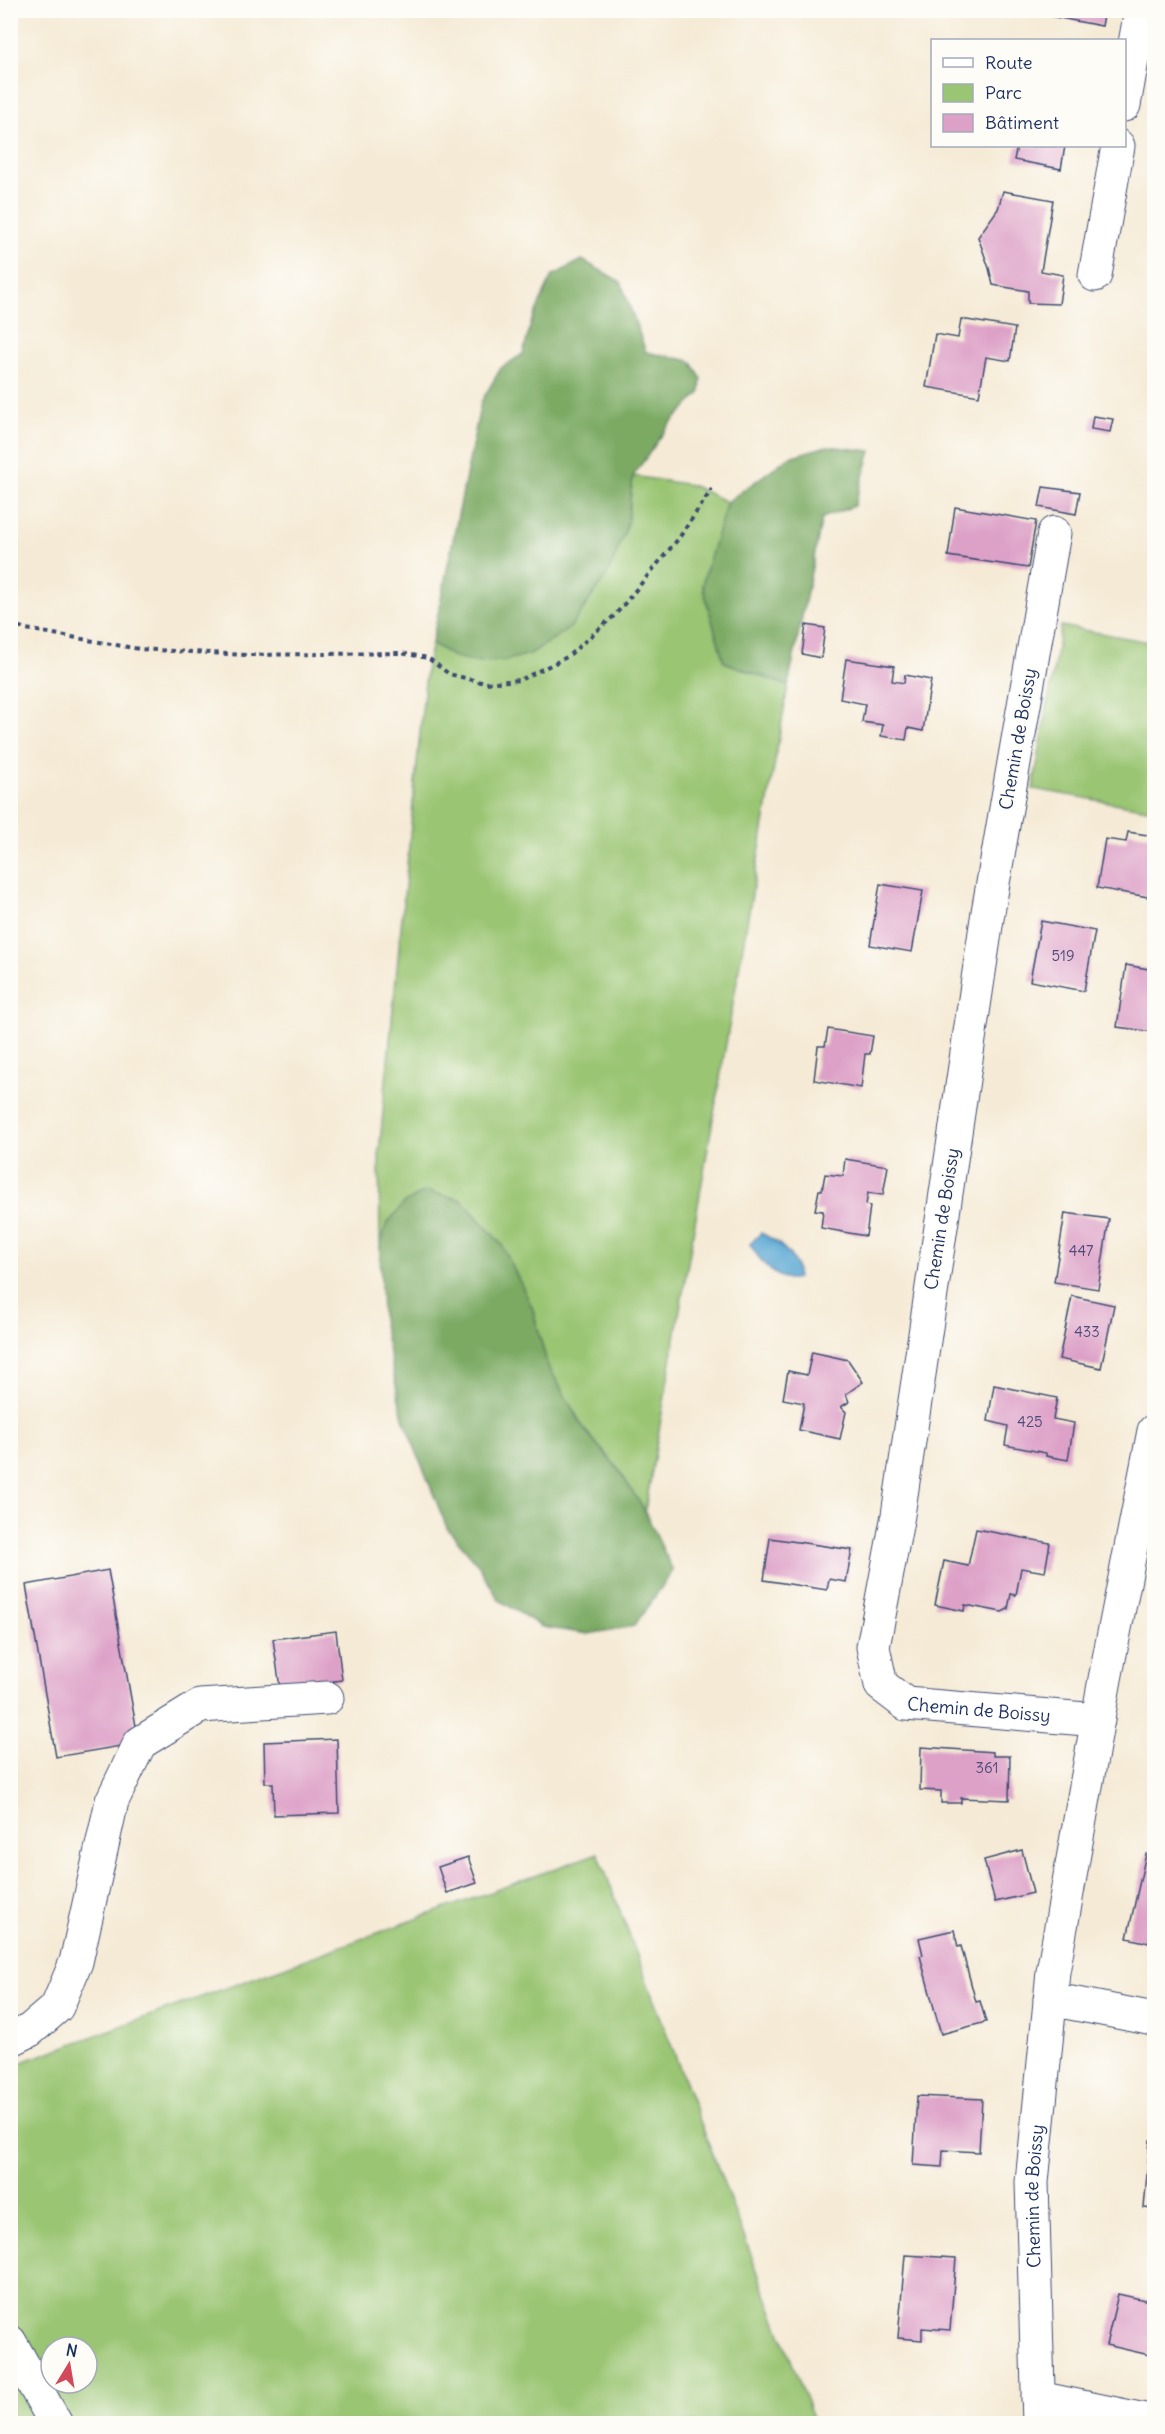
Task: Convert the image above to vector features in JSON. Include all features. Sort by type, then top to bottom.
[{"type":"street","points":[[1126,99],[1141,10]]},
{"type":"street","points":[[1095,275],[1118,147]]},
{"type":"street","name":"Chemin de Boissy","points":[[1054,533],[988,912],[898,1515],[873,1647],[881,1685],[906,1704],[1098,1720]]},
{"type":"street","name":"Chemin de Boissy","points":[[1039,2411],[1032,2182],[1053,1972],[1098,1720],[1155,1431]]},
{"type":"street","points":[[10,2040],[30,2030],[57,2007],[76,1962],[112,1801],[140,1743],[200,1706],[327,1698]]},
{"type":"street","points":[[1050,1999],[1155,2019]]},
{"type":"street","points":[[10,2342],[56,2424]]},
{"type":"street","points":[[1039,2411],[1155,2422]]},
{"type":"path","points":[[10,624],[26,629],[139,649],[246,655],[401,653],[428,658],[449,674],[484,683],[520,680],[567,657],[615,615],[679,538],[712,489]]},
{"type":"green space","points":[[582,260],[621,282],[646,352],[691,361],[701,378],[700,393],[669,425],[633,476],[627,526],[608,574],[570,628],[530,654],[503,661],[475,662],[452,656],[432,643],[481,402],[501,368],[523,354],[531,323],[552,276]]},
{"type":"green space","points":[[827,446],[871,451],[854,506],[822,518],[788,686],[724,662],[702,585],[727,502],[789,457]]},
{"type":"green space","points":[[633,476],[691,485],[727,502],[702,585],[724,662],[788,686],[645,1511],[618,1469],[584,1429],[547,1364],[532,1307],[380,1248],[379,1153],[426,671],[432,643],[452,656],[627,526]]},
{"type":"green space","points":[[1061,626],[1154,643],[1154,810],[1033,789]]},
{"type":"green space","points":[[426,1191],[462,1200],[502,1245],[532,1307],[547,1364],[584,1429],[618,1469],[645,1511],[673,1571],[634,1626],[588,1634],[542,1627],[499,1600],[477,1563],[447,1528],[403,1418],[382,1320],[380,1248],[386,1225],[404,1203]]},
{"type":"green space","points":[[598,1853],[815,2423],[11,2424],[11,2066]]},
{"type":"water","points":[[761,1233],[774,1240],[791,1257],[797,1270],[797,1278],[789,1279],[775,1274],[763,1263],[750,1244]]},
{"type":"building","points":[[1045,10],[1105,10],[1102,26],[1044,15]]},
{"type":"building","points":[[1017,147],[1065,147],[1061,169],[1014,160]]},
{"type":"building","points":[[1003,191],[1053,200],[1041,271],[1063,275],[1059,304],[1028,303],[1028,291],[993,285],[978,237],[998,209]]},
{"type":"building","points":[[961,319],[1015,328],[1010,361],[986,357],[979,396],[926,387],[935,334],[958,338]]},
{"type":"building","points":[[1093,416],[1113,419],[1110,432],[1091,429]]},
{"type":"building","points":[[1043,487],[1080,492],[1076,514],[1039,507]]},
{"type":"building","points":[[955,507],[1036,521],[1028,568],[948,556]]},
{"type":"building","points":[[806,625],[825,628],[821,658],[802,654]]},
{"type":"building","points":[[846,659],[894,666],[892,681],[904,683],[905,675],[931,680],[923,731],[908,728],[906,740],[881,736],[883,725],[862,722],[865,704],[840,699]]},
{"type":"building","points":[[1128,832],[1154,836],[1154,898],[1097,888],[1105,839],[1126,842]]},
{"type":"building","points":[[880,884],[923,891],[912,952],[870,945]]},
{"type":"building","points":[[1041,921],[1095,931],[1084,991],[1030,981]]},
{"type":"building","points":[[1126,965],[1154,970],[1154,1032],[1117,1027]]},
{"type":"building","points":[[828,1029],[873,1036],[870,1054],[865,1054],[861,1088],[814,1080],[818,1046],[825,1046]]},
{"type":"building","points":[[845,1159],[888,1166],[883,1195],[868,1193],[866,1205],[870,1206],[866,1236],[821,1228],[823,1211],[815,1210],[825,1174],[843,1176]]},
{"type":"building","points":[[1065,1213],[1109,1219],[1098,1289],[1054,1282]]},
{"type":"building","points":[[1072,1296],[1114,1305],[1101,1368],[1059,1359]]},
{"type":"building","points":[[812,1352],[848,1360],[863,1382],[846,1394],[849,1402],[841,1407],[846,1412],[840,1439],[799,1430],[804,1403],[783,1399],[788,1371],[807,1375]]},
{"type":"building","points":[[994,1385],[1057,1398],[1053,1419],[1074,1423],[1068,1460],[1005,1445],[1008,1426],[988,1421]]},
{"type":"building","points":[[976,1529],[1050,1543],[1045,1572],[1021,1568],[1016,1595],[1011,1594],[1008,1609],[1002,1612],[965,1605],[964,1611],[935,1605],[944,1561],[968,1566]]},
{"type":"building","points":[[770,1538],[852,1550],[846,1582],[829,1579],[827,1590],[764,1580]]},
{"type":"building","points":[[108,1570],[139,1743],[56,1757],[26,1585]]},
{"type":"building","points":[[336,1631],[342,1680],[280,1688],[273,1639]]},
{"type":"building","points":[[337,1739],[339,1813],[274,1815],[273,1783],[265,1783],[264,1742]]},
{"type":"building","points":[[921,1747],[993,1752],[993,1756],[1010,1756],[1009,1800],[961,1798],[961,1803],[941,1803],[941,1791],[920,1790]]},
{"type":"building","points":[[1022,1850],[1033,1893],[995,1902],[984,1860]]},
{"type":"building","points":[[1146,1854],[1154,1856],[1154,1944],[1127,1938]]},
{"type":"building","points":[[468,1857],[477,1883],[447,1893],[438,1867]]},
{"type":"building","points":[[954,1930],[958,1947],[961,1946],[976,2002],[980,2001],[986,2022],[941,2034],[920,1956],[923,1955],[919,1938]]},
{"type":"building","points":[[917,2096],[982,2099],[979,2152],[943,2150],[942,2167],[913,2165]]},
{"type":"building","points":[[1150,2140],[1154,2140],[1154,2209],[1144,2208]]},
{"type":"building","points":[[905,2255],[956,2258],[950,2330],[922,2328],[922,2340],[898,2338]]},
{"type":"building","points":[[1118,2294],[1154,2302],[1154,2356],[1106,2345]]}]
